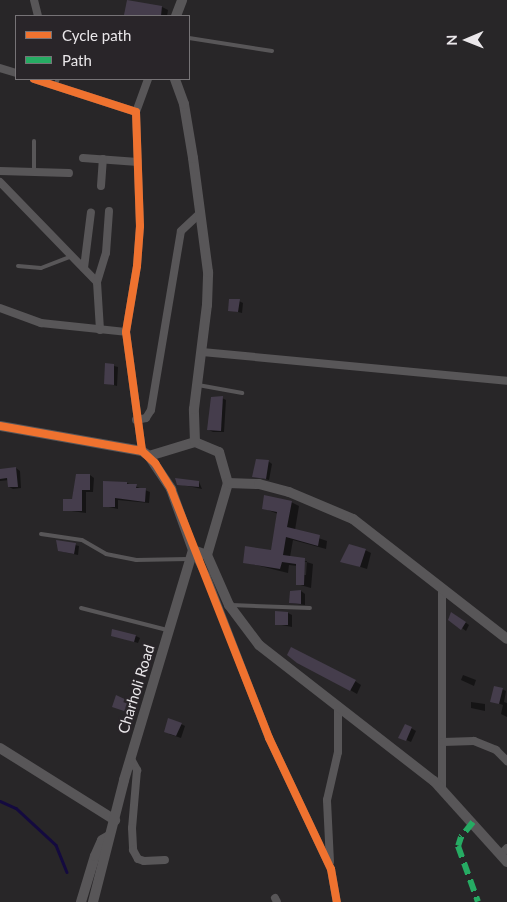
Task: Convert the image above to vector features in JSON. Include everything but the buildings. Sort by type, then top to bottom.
[{"type":"street","points":[[34,0],[38,15]]},
{"type":"street","points":[[176,15],[182,0]]},
{"type":"street","points":[[0,68],[15,73]]},
{"type":"street","points":[[42,80],[57,82],[136,112]]},
{"type":"street","points":[[148,80],[136,112],[138,162],[137,266],[126,332],[136,420],[145,453],[171,489],[190,555],[206,575],[269,738],[331,868]]},
{"type":"street","points":[[175,80],[184,104],[208,272],[195,442]]},
{"type":"street","points":[[84,158],[138,162]]},
{"type":"street","points":[[101,186],[103,159]]},
{"type":"street","points":[[0,171],[69,173]]},
{"type":"street","points":[[0,182],[97,282]]},
{"type":"street","points":[[100,330],[97,282],[106,253],[110,211]]},
{"type":"street","points":[[84,268],[92,212]]},
{"type":"street","points":[[136,420],[146,418],[151,410],[181,231],[200,213]]},
{"type":"street","points":[[0,308],[41,323],[126,332]]},
{"type":"street","points":[[202,352],[507,381]]},
{"type":"street","points":[[0,426],[145,453],[195,442],[219,452],[228,484],[207,555],[229,604],[259,645],[442,790],[505,854]]},
{"type":"street","points":[[228,484],[259,484],[289,492],[352,519],[381,538],[442,590],[507,639]]},
{"type":"street","points":[[190,555],[207,555]]},
{"type":"street","name":"Charholi Road","points":[[93,902],[109,836],[170,630],[190,555]]},
{"type":"street","points":[[442,590],[442,790]]},
{"type":"street","points":[[337,902],[331,868],[327,800],[338,752],[338,706]]},
{"type":"street","points":[[443,742],[474,741],[496,750],[507,761]]},
{"type":"street","points":[[0,748],[115,820]]},
{"type":"street","points":[[131,759],[137,770],[132,828],[133,850],[138,859],[144,861],[165,860]]},
{"type":"street","name":"Charholi Road","points":[[82,902],[95,856],[102,840],[109,836]]},
{"type":"lane","points":[[190,38],[272,51]]},
{"type":"lane","points":[[34,140],[34,172]]},
{"type":"lane","points":[[18,266],[41,268],[72,256]]},
{"type":"lane","points":[[198,385],[242,393]]},
{"type":"lane","points":[[40,534],[82,540],[106,554],[136,560],[190,555]]},
{"type":"lane","points":[[229,604],[310,608]]},
{"type":"lane","points":[[81,608],[170,630]]},
{"type":"waterway","points":[[0,801],[16,808],[56,845],[67,872]]},
{"type":"marked path","points":[[473,822],[461,837],[458,846],[478,902]]},
{"type":"cycle path","points":[[37,80],[136,112],[140,226],[137,266],[126,332],[142,451]]},
{"type":"cycle path","points":[[0,426],[142,451],[155,463],[171,489],[269,738],[331,869],[337,902]]}]
